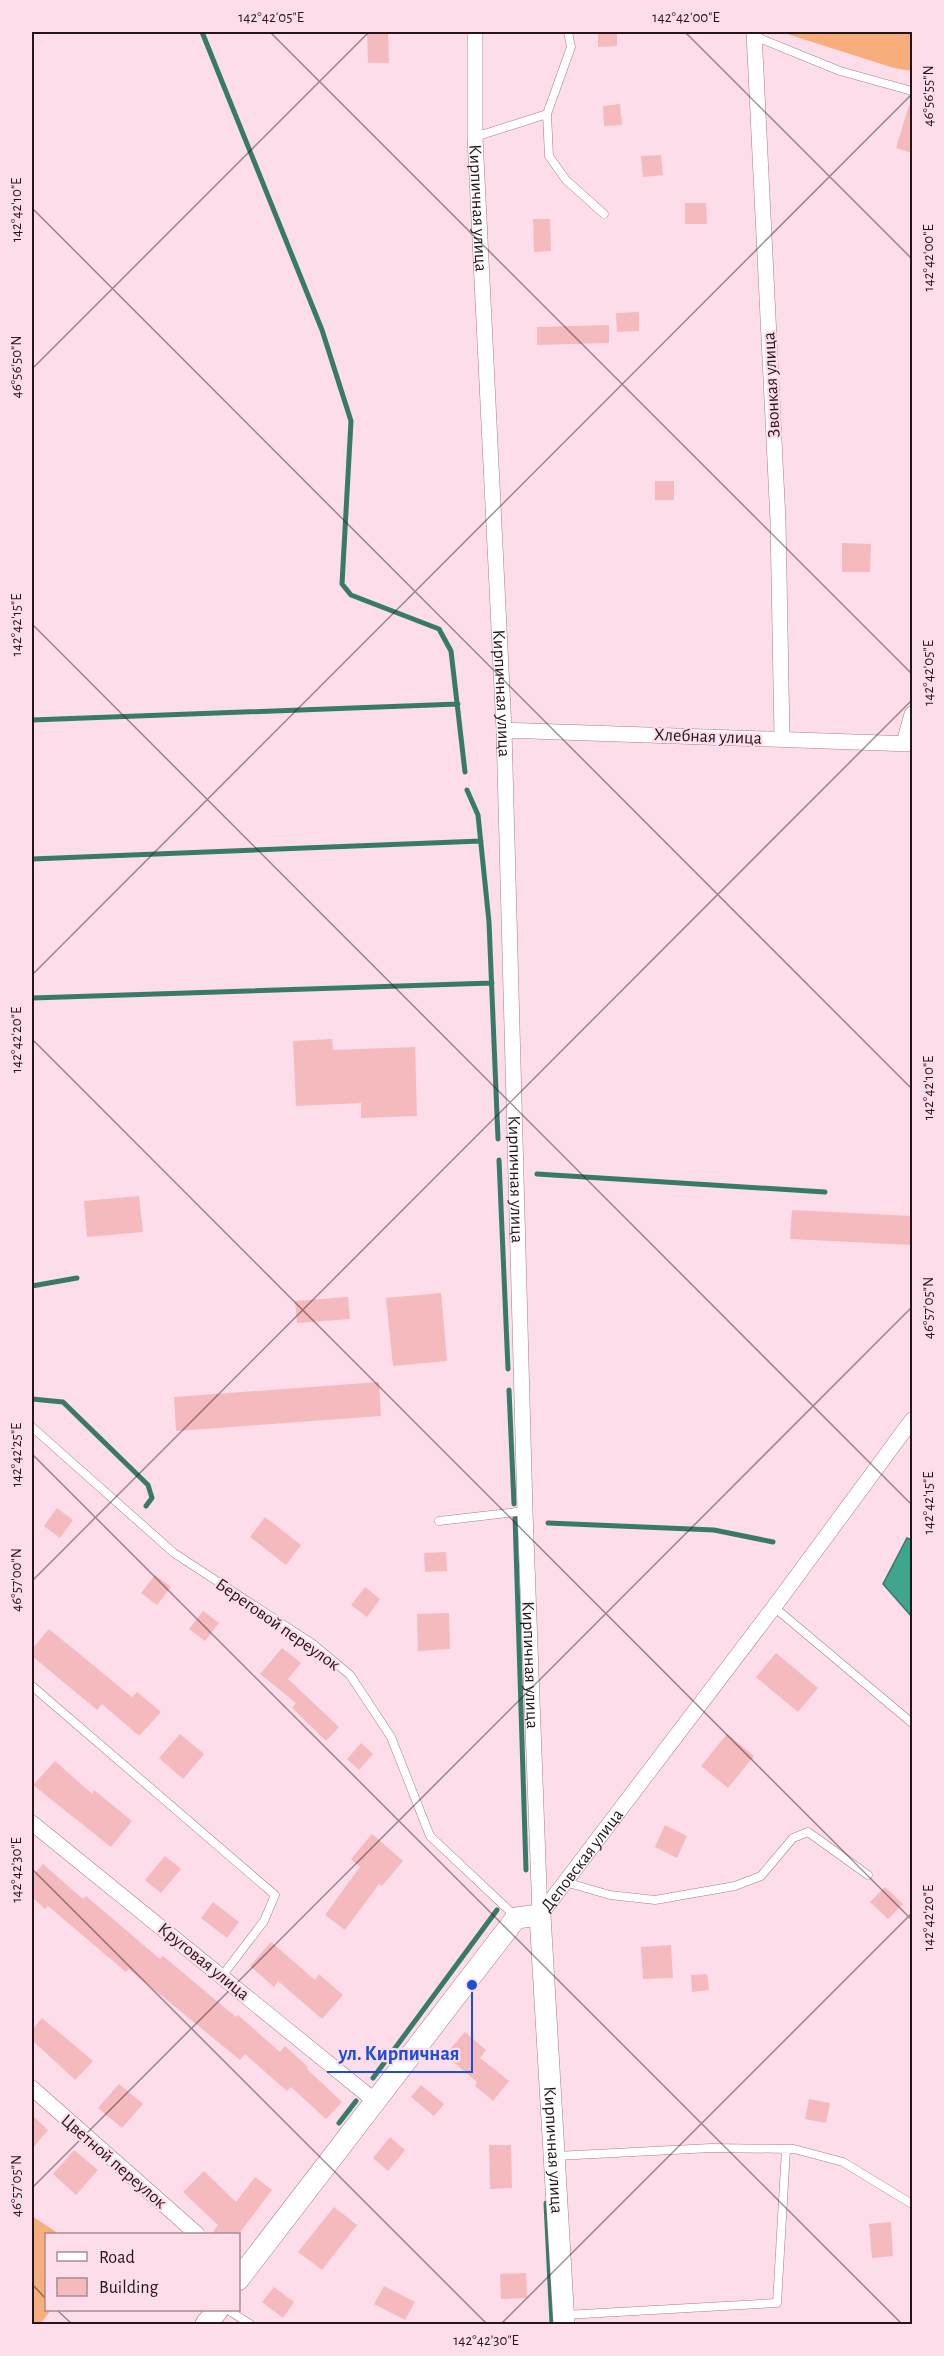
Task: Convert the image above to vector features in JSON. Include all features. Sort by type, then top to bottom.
[{"type":"street","name":"Кирпичная улица","points":[[475,32],[475,137],[504,730],[525,1510],[540,1915],[564,2320]]},
{"type":"street","name":"Звонкая улица","points":[[754,34],[778,521],[782,738]]},
{"type":"street","points":[[908,743],[912,714]]},
{"type":"street","name":"Хлебная улица","points":[[504,730],[908,743]]},
{"type":"street","name":"Деповская улица","points":[[240,2276],[516,1918],[540,1915],[774,1607],[912,1420]]},
{"type":"street","name":"Круговая улица","points":[[32,1822],[375,2101]]},
{"type":"street","name":"Цветной переулок","points":[[32,2088],[195,2233]]},
{"type":"street","points":[[206,2325],[217,2311]]},
{"type":"lane","points":[[568,32],[571,47],[547,114],[549,156],[566,180],[604,213]]},
{"type":"lane","points":[[754,34],[840,71],[912,92]]},
{"type":"lane","points":[[475,137],[547,114]]},
{"type":"lane","name":"Береговой переулок","points":[[32,1427],[174,1553],[313,1644],[350,1675],[391,1737],[430,1836],[516,1918]]},
{"type":"lane","points":[[439,1521],[525,1510]]},
{"type":"lane","points":[[774,1607],[912,1723]]},
{"type":"lane","points":[[32,1686],[275,1896],[264,1921],[222,1976]]},
{"type":"lane","points":[[565,1881],[610,1895],[655,1900],[735,1886],[761,1876],[793,1838],[807,1832],[868,1875]]},
{"type":"lane","points":[[564,2320],[777,2303],[786,2149]]},
{"type":"lane","points":[[554,2156],[647,2150],[794,2149],[843,2162],[912,2204]]},
{"type":"lane","points":[[229,2311],[250,2325]]},
{"type":"shaded area","points":[[781,32],[912,32],[912,71],[894,68]]},
{"type":"shaded area","points":[[907,1538],[912,1540],[912,1617],[883,1584]]},
{"type":"shaded area","points":[[32,2216],[58,2233],[45,2233],[45,2311],[50,2311],[40,2324],[32,2324]]},
{"type":"building","points":[[367,32],[388,32],[389,63],[368,63]]},
{"type":"building","points":[[598,32],[617,32],[617,46],[598,47]]},
{"type":"building","points":[[620,104],[622,125],[604,126],[603,106]]},
{"type":"building","points":[[909,105],[912,106],[912,153],[896,148]]},
{"type":"building","points":[[661,155],[663,175],[643,177],[641,156]]},
{"type":"building","points":[[685,203],[706,203],[707,224],[685,224]]},
{"type":"building","points":[[533,219],[550,219],[551,251],[534,252]]},
{"type":"building","points":[[639,312],[639,331],[617,332],[616,313]]},
{"type":"building","points":[[609,325],[609,343],[537,345],[537,327]]},
{"type":"building","points":[[655,481],[674,481],[674,500],[655,500]]},
{"type":"building","points":[[842,543],[871,544],[870,572],[842,572]]},
{"type":"building","points":[[332,1039],[333,1050],[415,1047],[417,1116],[361,1118],[361,1103],[296,1106],[293,1041]]},
{"type":"building","points":[[139,1196],[143,1232],[87,1237],[84,1201]]},
{"type":"building","points":[[792,1210],[912,1216],[912,1245],[790,1239]]},
{"type":"building","points":[[441,1293],[447,1361],[393,1366],[386,1298]]},
{"type":"building","points":[[348,1297],[350,1319],[297,1323],[295,1301]]},
{"type":"building","points":[[379,1382],[381,1416],[176,1431],[174,1397]]},
{"type":"building","points":[[57,1508],[73,1520],[60,1538],[44,1526]]},
{"type":"building","points":[[265,1517],[301,1545],[286,1565],[250,1537]]},
{"type":"building","points":[[446,1552],[447,1571],[425,1572],[424,1553]]},
{"type":"building","points":[[155,1575],[171,1587],[157,1605],[141,1593]]},
{"type":"building","points":[[365,1587],[380,1599],[367,1617],[351,1605]]},
{"type":"building","points":[[203,1611],[219,1623],[205,1641],[189,1629]]},
{"type":"building","points":[[449,1613],[450,1649],[418,1651],[417,1614]]},
{"type":"building","points":[[49,1629],[132,1697],[137,1692],[161,1712],[139,1736],[102,1704],[97,1710],[32,1656],[32,1649]]},
{"type":"building","points":[[282,1648],[301,1663],[288,1679],[339,1727],[326,1741],[292,1708],[296,1703],[260,1674]]},
{"type":"building","points":[[776,1653],[818,1688],[798,1712],[756,1677]]},
{"type":"building","points":[[180,1734],[204,1754],[183,1779],[159,1758]]},
{"type":"building","points":[[727,1734],[754,1756],[728,1788],[701,1766]]},
{"type":"building","points":[[361,1743],[373,1754],[359,1770],[347,1759]]},
{"type":"building","points":[[55,1761],[92,1794],[94,1790],[132,1821],[111,1847],[33,1785]]},
{"type":"building","points":[[665,1825],[687,1836],[677,1858],[655,1847]]},
{"type":"building","points":[[372,1834],[403,1861],[382,1886],[379,1884],[345,1930],[325,1915],[360,1867],[351,1859]]},
{"type":"building","points":[[165,1856],[181,1869],[161,1893],[145,1880]]},
{"type":"building","points":[[43,1864],[83,1899],[86,1896],[160,1959],[163,1956],[236,2017],[238,2015],[280,2052],[285,2046],[342,2102],[326,2119],[291,2087],[287,2091],[245,2054],[240,2060],[129,1969],[126,1972],[48,1906],[45,1909],[32,1897],[32,1877]]},
{"type":"building","points":[[885,1887],[903,1904],[888,1919],[870,1902]]},
{"type":"building","points":[[213,1902],[239,1922],[227,1938],[201,1918]]},
{"type":"building","points":[[271,1942],[315,1980],[319,1974],[343,1995],[322,2019],[278,1981],[274,1987],[250,1966]]},
{"type":"building","points":[[671,1945],[673,1978],[643,1979],[641,1947]]},
{"type":"building","points":[[707,1974],[709,1990],[692,1992],[691,1975]]},
{"type":"building","points":[[42,2018],[93,2061],[75,2080],[32,2040],[32,2030]]},
{"type":"building","points":[[465,2032],[486,2050],[480,2058],[509,2081],[493,2101],[475,2086],[477,2082],[445,2055]]},
{"type":"building","points":[[119,2084],[143,2104],[122,2128],[98,2108]]},
{"type":"building","points":[[421,2085],[444,2104],[434,2116],[411,2097]]},
{"type":"building","points":[[809,2099],[830,2103],[826,2123],[805,2119]]},
{"type":"building","points":[[32,2115],[48,2130],[32,2149]]},
{"type":"building","points":[[390,2137],[405,2150],[388,2171],[373,2158]]},
{"type":"building","points":[[489,2145],[511,2145],[512,2188],[490,2189]]},
{"type":"building","points":[[74,2150],[98,2170],[76,2195],[53,2174]]},
{"type":"building","points":[[204,2171],[236,2202],[255,2177],[272,2190],[240,2233],[212,2233],[218,2225],[183,2192]]},
{"type":"building","points":[[334,2207],[357,2225],[322,2270],[298,2252]]},
{"type":"building","points":[[891,2222],[893,2256],[872,2258],[869,2224]]},
{"type":"building","points":[[526,2273],[527,2298],[501,2299],[500,2274]]},
{"type":"building","points":[[384,2286],[415,2302],[405,2320],[374,2304]]},
{"type":"building","points":[[274,2287],[294,2302],[283,2318],[262,2302]]},
{"type":"waterway","points":[[202,32],[322,330],[351,421],[342,584],[351,595],[439,629],[451,651],[465,772]]},
{"type":"waterway","points":[[32,720],[458,704]]},
{"type":"waterway","points":[[467,790],[478,815],[489,922],[498,1139]]},
{"type":"waterway","points":[[32,859],[481,841]]},
{"type":"waterway","points":[[32,998],[492,983]]},
{"type":"waterway","points":[[499,1160],[508,1369]]},
{"type":"waterway","points":[[537,1174],[825,1192]]},
{"type":"waterway","points":[[32,1286],[77,1278]]},
{"type":"waterway","points":[[509,1390],[514,1504]]},
{"type":"waterway","points":[[32,1399],[63,1402],[148,1485],[152,1498],[146,1506]]},
{"type":"waterway","points":[[515,1516],[526,1870]]},
{"type":"waterway","points":[[548,1523],[714,1530],[773,1542]]},
{"type":"waterway","points":[[373,2078],[497,1910]]},
{"type":"waterway","points":[[339,2123],[356,2101]]},
{"type":"waterway","points":[[546,2203],[552,2324]]},
{"type":"place","name":"ул. Кирпичная","points":[[472,1985]]}]
